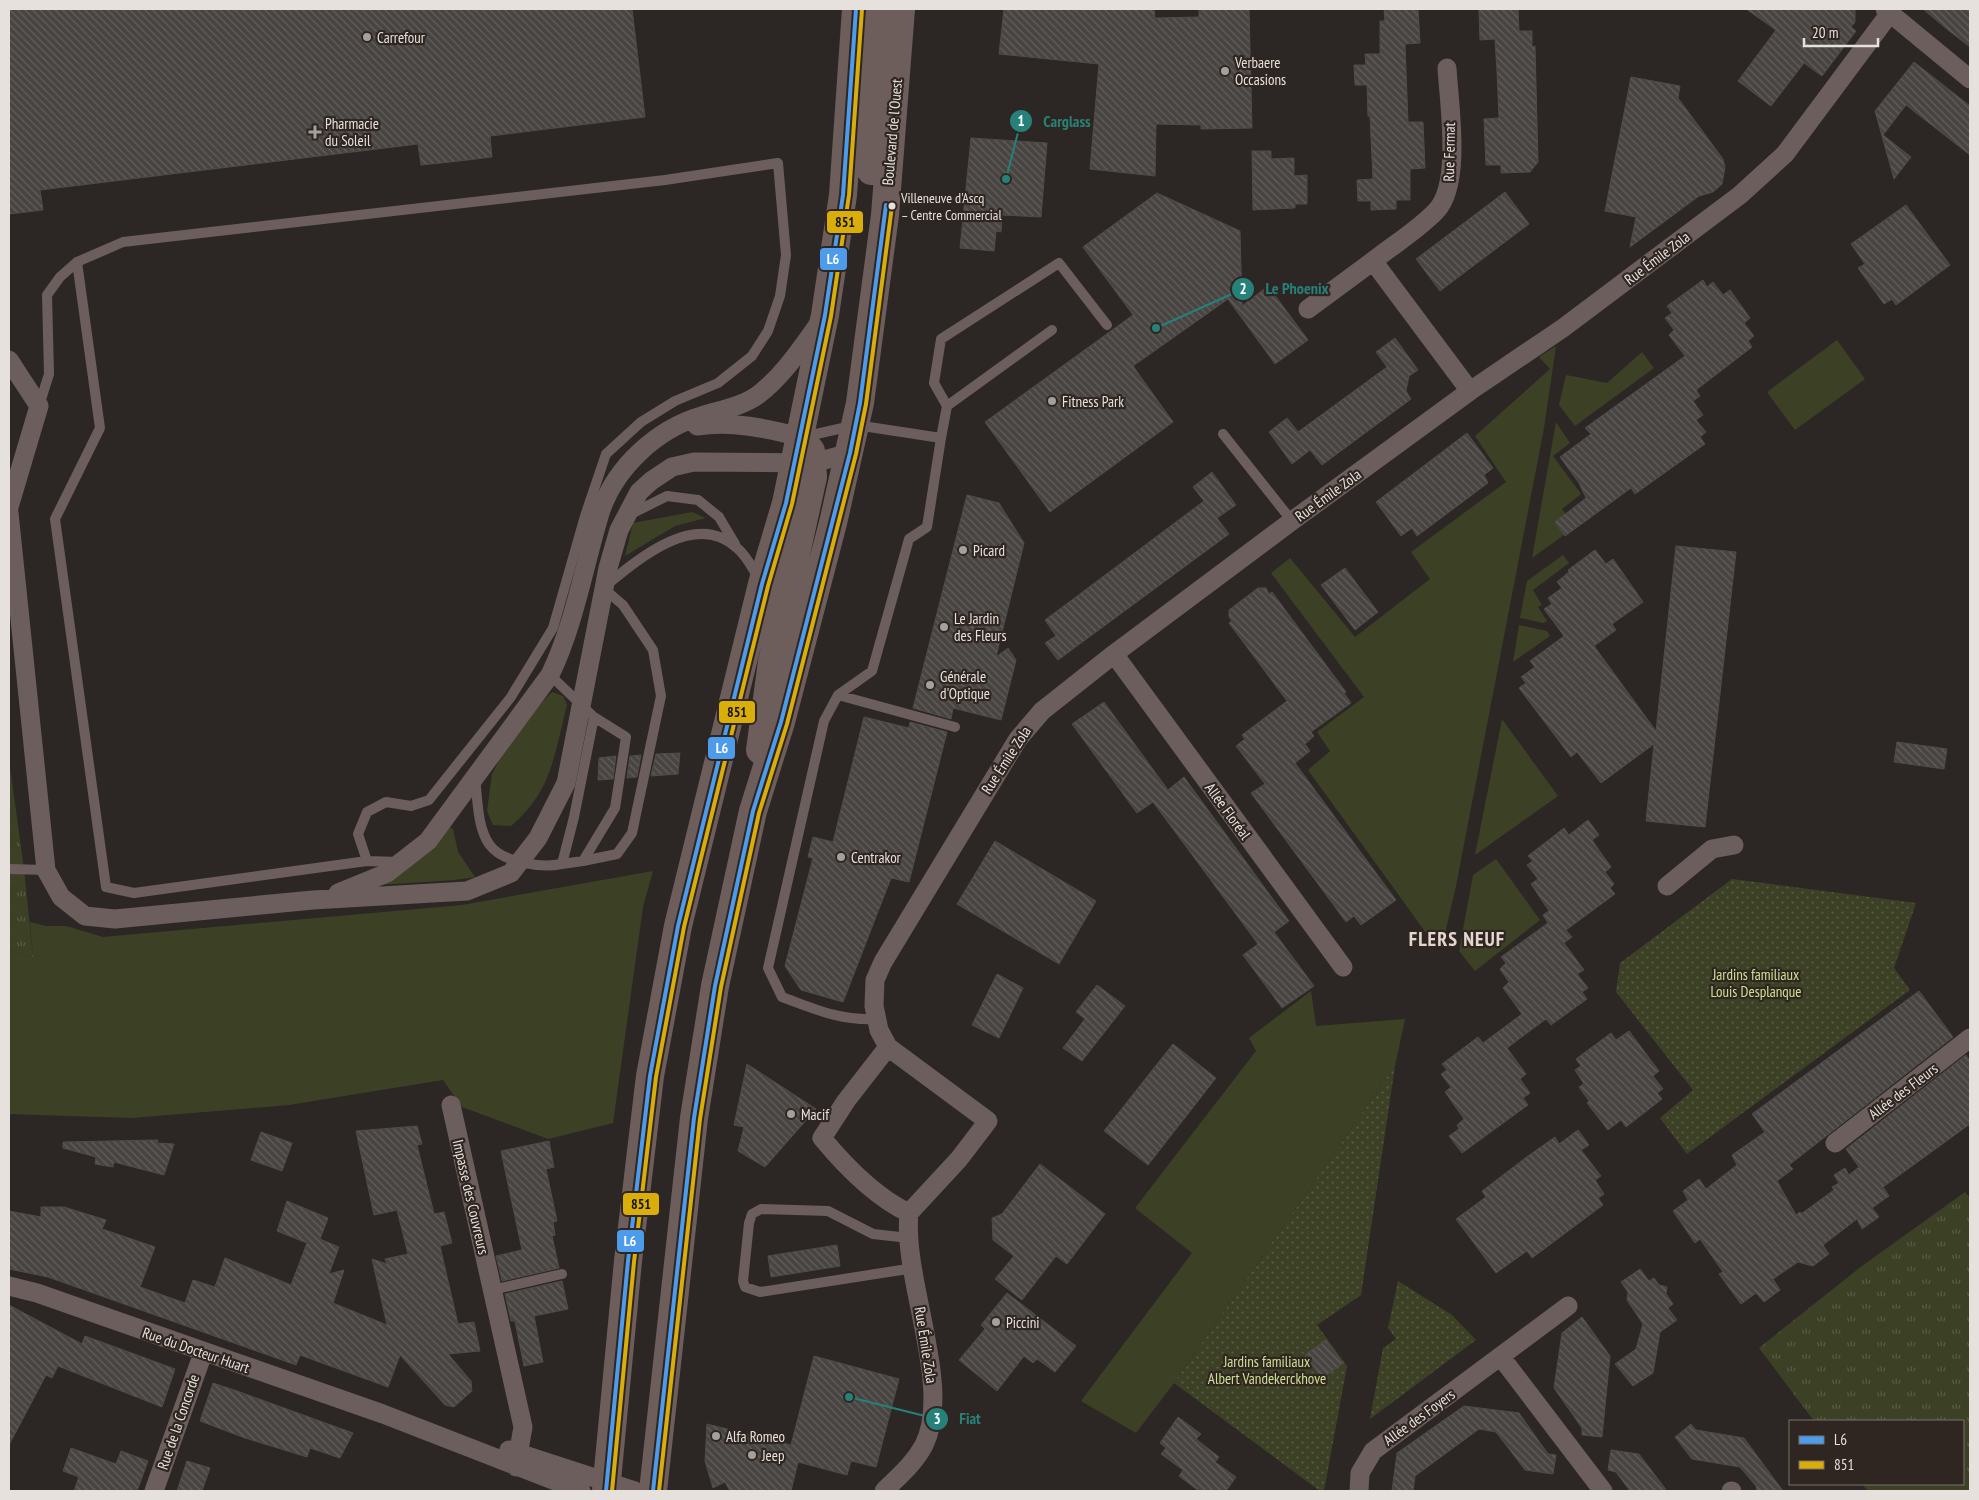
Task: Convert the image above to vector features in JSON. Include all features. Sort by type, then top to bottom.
[{"type":"main road","points":[[609,1488],[642,1140],[663,1003],[680,917],[762,584],[786,503],[804,463],[809,446],[800,437],[825,315],[842,195],[856,9]]},
{"type":"main road","points":[[878,275],[871,225],[870,192],[881,9]]},
{"type":"main road","name":"Boulevard de l'Ouest","points":[[653,1491],[702,1058],[715,986],[753,811],[781,722],[856,426],[878,275],[893,127],[901,9]]},
{"type":"main road","points":[[753,811],[763,714],[772,662],[810,494],[804,463]]},
{"type":"street","points":[[1887,11],[1970,79]]},
{"type":"street","name":"Rue Émile Zola","points":[[888,1047],[876,1019],[874,993],[878,972],[1018,739],[1042,711],[1114,654],[1292,521],[1470,391],[1563,328],[1740,196],[1769,171],[1785,154],[1887,11]]},
{"type":"street","name":"Rue Fermat","points":[[1308,309],[1437,210],[1446,195],[1451,178],[1452,158],[1447,68]]},
{"type":"street","points":[[1373,261],[1470,391]]},
{"type":"street","points":[[313,900],[348,891],[386,873],[428,841],[550,675],[561,652],[570,625],[605,498],[623,471],[653,441],[688,421],[729,408],[758,394],[794,357],[825,315]]},
{"type":"street","points":[[9,360],[39,406],[9,507]]},
{"type":"street","points":[[653,441],[685,429],[712,424],[763,428],[800,437]]},
{"type":"street","points":[[9,513],[46,870],[61,897],[85,916],[116,919],[313,900],[468,891],[510,872],[538,838],[566,783],[587,712],[603,588],[624,518],[639,492],[672,467],[694,462],[804,463],[850,453]]},
{"type":"street","name":"Allée Floréal","points":[[1114,654],[1343,967]]},
{"type":"street","points":[[1667,886],[1712,849],[1734,845]]},
{"type":"street","name":"Allée des Fleurs","points":[[1835,1142],[1970,1038]]},
{"type":"street","points":[[888,1047],[988,1121],[946,1174],[910,1213],[884,1198],[842,1162],[822,1138],[846,1101],[888,1047]]},
{"type":"street","name":"Impasse des Couvreurs","points":[[451,1105],[523,1427],[518,1460]]},
{"type":"street","name":"Rue Émile Zola","points":[[884,1491],[912,1464],[930,1430],[933,1414],[932,1384],[909,1238],[910,1213]]},
{"type":"street","name":"Rue du Docteur Huart","points":[[9,1286],[518,1460],[609,1488],[635,1491]]},
{"type":"street","name":"Allée des Foyers","points":[[1359,1491],[1360,1472],[1373,1451],[1568,1306]]},
{"type":"street","name":"Rue de la Concorde","points":[[154,1491],[203,1353]]},
{"type":"street","points":[[1501,1357],[1603,1491]]},
{"type":"street","name":"Rue du Docteur Huart","points":[[518,1460],[581,1491]]},
{"type":"lane","points":[[39,406],[48,374],[47,295],[60,277],[77,262],[124,242],[665,180],[778,163],[786,255],[780,296],[768,331],[752,356],[718,383],[675,401],[648,418],[606,454],[585,516],[553,628],[511,697],[429,800],[411,806],[386,802],[367,812],[358,834],[367,861]]},
{"type":"lane","points":[[77,262],[100,428],[55,519],[106,887],[134,892],[367,861],[400,862]]},
{"type":"lane","points":[[876,1019],[837,1017],[782,997],[768,968],[824,721],[838,695],[872,671],[910,539],[927,527],[947,406],[934,383],[941,339],[1059,263],[1107,325]]},
{"type":"lane","points":[[947,406],[1052,330]]},
{"type":"lane","points":[[800,437],[856,426],[941,438]]},
{"type":"lane","points":[[1223,434],[1292,521]]},
{"type":"lane","points":[[624,518],[667,496],[698,500],[719,517],[762,584]]},
{"type":"lane","points":[[474,776],[481,825],[490,845],[499,853],[518,862],[548,867],[617,854],[632,833],[661,696],[653,650],[623,604],[603,588],[666,543],[686,534],[706,534],[726,539],[737,547]]},
{"type":"lane","points":[[550,675],[587,712],[626,737],[614,808],[583,861]]},
{"type":"lane","points":[[838,695],[955,727]]},
{"type":"lane","points":[[562,864],[574,817],[587,712]]},
{"type":"lane","points":[[9,868],[46,870]]},
{"type":"lane","points":[[909,1238],[873,1234],[828,1212],[761,1209],[752,1214],[749,1223],[743,1281],[745,1287],[760,1292],[914,1268]]},
{"type":"lane","points":[[492,1290],[562,1274]]},
{"type":"green space","points":[[1837,340],[1865,379],[1795,430],[1767,392]]},
{"type":"green space","points":[[1556,346],[1544,428],[1456,886],[1443,942],[1437,948],[1308,770],[1330,751],[1317,732],[1364,697],[1271,573],[1290,558],[1355,637],[1430,579],[1411,552],[1506,482],[1475,436],[1550,369],[1539,357]]},
{"type":"green space","points":[[1642,352],[1654,368],[1575,426],[1559,405],[1566,375],[1607,383]]},
{"type":"green space","points":[[1556,422],[1570,443],[1553,456],[1581,494],[1562,509],[1575,527],[1532,558]]},
{"type":"green space","points":[[692,512],[706,518],[675,526],[625,556],[633,523]]},
{"type":"green space","points":[[1563,555],[1569,563],[1533,590],[1542,605],[1538,607],[1547,621],[1543,623],[1520,618],[1527,581]]},
{"type":"green space","points":[[1519,625],[1547,631],[1550,636],[1513,662]]},
{"type":"green space","points":[[552,692],[563,696],[567,705],[550,771],[543,786],[525,813],[511,826],[493,825],[487,811],[492,774],[513,732]]},
{"type":"green space","points":[[1502,719],[1558,796],[1475,855]]},
{"type":"green space","points":[[9,760],[24,869],[33,957],[9,950]]},
{"type":"green space","points":[[447,825],[453,829],[458,852],[475,877],[377,885]]},
{"type":"green space","points":[[1496,859],[1540,920],[1475,971],[1459,951],[1473,875]]},
{"type":"green space","points":[[653,871],[643,907],[613,1123],[548,1139],[462,1107],[443,1080],[289,1105],[132,1118],[9,1114],[9,950],[33,957],[30,922],[46,926],[66,926],[103,937],[462,905]]},
{"type":"green space","name":"Jardins familiaux Louis Desplanque","points":[[1732,879],[1916,903],[1894,968],[1910,990],[1687,1154],[1660,1118],[1693,1090],[1616,992],[1620,963]]},
{"type":"green space","points":[[1311,991],[1316,1026],[1405,1019],[1395,1066],[1174,1383],[1136,1433],[1081,1401],[1192,1253],[1135,1208],[1256,1051],[1249,1038]]},
{"type":"green space","name":"Jardins familiaux Albert Vandekerckhove","points":[[1395,1066],[1361,1295],[1317,1325],[1347,1366],[1324,1491],[1320,1491],[1174,1383]]},
{"type":"green space","points":[[1965,1192],[1970,1198],[1970,1491],[1868,1491],[1863,1485],[1964,1485],[1964,1420],[1813,1420],[1759,1348],[1862,1266]]},
{"type":"green space","points":[[1398,1281],[1452,1315],[1476,1340],[1370,1419],[1383,1348],[1396,1339],[1388,1328]]},
{"type":"building","points":[[9,9],[632,9],[645,117],[490,136],[492,157],[459,161],[421,165],[418,144],[40,190],[43,210],[9,214]]},
{"type":"building","points":[[1004,9],[1154,9],[1155,18],[1199,17],[1199,9],[1249,9],[1252,128],[1201,129],[1201,125],[1156,124],[1155,176],[1090,169],[1099,64],[999,54]]},
{"type":"building","points":[[1384,9],[1418,9],[1420,43],[1405,44],[1408,122],[1423,122],[1425,168],[1410,169],[1410,200],[1396,200],[1396,209],[1371,210],[1371,201],[1358,201],[1357,180],[1373,179],[1367,85],[1355,85],[1354,65],[1366,65],[1365,54],[1380,54],[1380,21],[1385,21]]},
{"type":"building","points":[[1479,9],[1518,9],[1519,31],[1532,31],[1532,47],[1535,46],[1538,162],[1530,172],[1501,173],[1501,165],[1486,165],[1484,119],[1499,118],[1497,71],[1495,39],[1480,40]]},
{"type":"building","points":[[1746,9],[1855,9],[1855,22],[1851,27],[1856,31],[1822,76],[1804,63],[1771,106],[1738,81],[1776,30]]},
{"type":"building","points":[[1923,9],[1970,9],[1970,47],[1948,30]]},
{"type":"building","points":[[1914,62],[1970,106],[1970,155],[1906,105],[1883,135],[1911,157],[1894,179],[1875,111]]},
{"type":"building","points":[[1631,77],[1680,86],[1678,98],[1723,159],[1725,167],[1722,184],[1713,192],[1699,196],[1630,247],[1636,217],[1605,211]]},
{"type":"building","points":[[971,138],[1047,143],[1041,217],[1002,215],[1001,232],[996,231],[994,251],[960,248]]},
{"type":"building","points":[[1252,151],[1271,151],[1271,159],[1294,158],[1294,176],[1307,175],[1307,204],[1295,204],[1295,208],[1253,210]]},
{"type":"building","points":[[1505,192],[1529,224],[1440,291],[1416,259]]},
{"type":"building","points":[[1157,193],[1240,231],[1242,306],[1268,286],[1308,340],[1275,364],[1228,299],[1133,366],[1173,422],[1050,512],[985,422],[1133,315],[1083,247]]},
{"type":"building","points":[[1906,205],[1950,265],[1896,305],[1892,299],[1884,304],[1858,268],[1865,264],[1851,244]]},
{"type":"building","points":[[1703,280],[1707,287],[1713,282],[1723,295],[1730,290],[1750,318],[1744,323],[1754,336],[1748,341],[1752,347],[1696,390],[1700,396],[1693,401],[1703,415],[1696,420],[1706,432],[1700,437],[1705,444],[1635,494],[1631,488],[1565,536],[1555,522],[1586,498],[1579,483],[1560,457],[1591,434],[1585,428],[1685,356],[1669,335],[1674,330],[1665,318],[1672,313],[1667,306]]},
{"type":"building","points":[[1395,338],[1418,370],[1409,376],[1406,391],[1411,399],[1322,465],[1310,450],[1292,464],[1269,432],[1287,418],[1298,432],[1387,367],[1376,352]]},
{"type":"building","points":[[1467,433],[1493,468],[1484,475],[1488,483],[1417,536],[1412,528],[1401,536],[1376,502]]},
{"type":"building","points":[[1212,472],[1236,505],[1217,518],[1229,534],[1058,660],[1045,643],[1056,636],[1045,620],[1204,501],[1193,487]]},
{"type":"building","points":[[967,495],[999,503],[1024,543],[996,657],[1008,648],[1016,660],[1001,720],[953,708],[951,719],[913,708]]},
{"type":"building","points":[[1676,546],[1736,552],[1705,827],[1646,821],[1654,744],[1601,783],[1577,752],[1571,757],[1519,688],[1526,683],[1521,677],[1535,667],[1530,661],[1564,636],[1544,609],[1552,604],[1548,598],[1562,588],[1557,582],[1569,572],[1568,570],[1595,550],[1606,564],[1613,559],[1643,602],[1612,624],[1616,630],[1594,646],[1656,731]]},
{"type":"building","points":[[1345,568],[1378,612],[1355,630],[1321,585]]},
{"type":"building","points":[[1258,588],[1266,588],[1269,594],[1272,592],[1346,692],[1344,693],[1351,703],[1311,732],[1314,736],[1305,744],[1310,751],[1295,763],[1396,900],[1361,925],[1354,916],[1346,922],[1251,793],[1265,784],[1236,746],[1245,739],[1242,735],[1287,701],[1229,623],[1232,621],[1229,617],[1229,610]]},
{"type":"building","points":[[1104,702],[1168,790],[1184,777],[1289,921],[1274,932],[1314,986],[1282,1008],[1243,955],[1258,944],[1153,802],[1137,813],[1072,724]]},
{"type":"building","points":[[864,717],[909,728],[910,722],[947,732],[909,882],[891,878],[843,1002],[801,990],[785,966],[813,858],[808,857],[813,837],[833,842]]},
{"type":"building","points":[[1897,742],[1947,749],[1944,769],[1894,762]]},
{"type":"building","points":[[680,753],[678,774],[651,776],[656,754]]},
{"type":"building","points":[[641,755],[637,777],[627,778],[630,756]]},
{"type":"building","points":[[616,756],[613,779],[598,780],[599,758]]},
{"type":"building","points":[[1588,820],[1599,835],[1592,840],[1611,867],[1605,872],[1614,884],[1610,888],[1615,894],[1566,930],[1572,937],[1564,943],[1584,970],[1577,974],[1588,988],[1582,992],[1587,999],[1551,1025],[1546,1019],[1507,1048],[1526,1074],[1520,1079],[1530,1093],[1523,1098],[1528,1105],[1462,1153],[1449,1136],[1459,1129],[1457,1125],[1464,1119],[1445,1092],[1451,1087],[1441,1074],[1447,1070],[1442,1064],[1478,1037],[1483,1043],[1522,1014],[1503,988],[1509,982],[1500,969],[1506,963],[1501,957],[1548,923],[1543,915],[1549,911],[1531,884],[1538,879],[1527,865],[1533,861],[1528,856],[1564,828],[1569,835]]},
{"type":"building","points":[[995,841],[1096,901],[1059,964],[957,904]]},
{"type":"building","points":[[997,974],[1023,988],[999,1038],[972,1025]]},
{"type":"building","points":[[1097,985],[1125,1006],[1082,1061],[1063,1048],[1085,1019],[1076,1012]]},
{"type":"building","points":[[1919,991],[1953,1037],[1789,1165],[1793,1169],[1777,1181],[1796,1215],[1800,1212],[1801,1214],[1834,1190],[1832,1187],[1839,1183],[1834,1175],[1845,1168],[1849,1175],[1859,1167],[1846,1149],[1966,1055],[1970,1061],[1970,1124],[1883,1187],[1889,1196],[1872,1208],[1879,1217],[1862,1229],[1857,1219],[1823,1245],[1829,1254],[1813,1266],[1798,1262],[1773,1279],[1780,1290],[1764,1302],[1756,1293],[1741,1304],[1719,1274],[1723,1272],[1700,1239],[1695,1243],[1673,1211],[1688,1200],[1683,1191],[1699,1179],[1706,1189],[1737,1165],[1732,1155],[1765,1132],[1752,1114]]},
{"type":"building","points":[[1629,1031],[1659,1071],[1653,1076],[1663,1089],[1657,1093],[1662,1099],[1626,1127],[1621,1120],[1608,1130],[1587,1103],[1589,1101],[1579,1087],[1584,1084],[1575,1070],[1581,1066],[1576,1059],[1611,1033],[1616,1040]]},
{"type":"building","points":[[1173,1044],[1216,1078],[1148,1165],[1104,1131]]},
{"type":"building","points":[[747,1064],[816,1109],[765,1167],[738,1151],[744,1127],[734,1125]]},
{"type":"building","points":[[417,1126],[422,1144],[417,1145],[434,1214],[444,1212],[452,1243],[440,1246],[458,1324],[474,1322],[480,1351],[448,1354],[471,1381],[472,1391],[454,1407],[445,1405],[400,1355],[388,1387],[300,1355],[296,1365],[48,1277],[9,1269],[9,1211],[41,1217],[41,1207],[64,1207],[106,1220],[102,1229],[155,1247],[140,1287],[185,1303],[193,1280],[215,1287],[225,1258],[291,1285],[307,1243],[277,1231],[287,1201],[328,1218],[320,1239],[339,1247],[329,1274],[344,1270],[333,1303],[387,1325],[372,1259],[387,1264],[385,1259],[408,1254],[397,1210],[374,1215],[356,1131]]},
{"type":"building","points":[[1578,1130],[1589,1145],[1581,1150],[1601,1176],[1595,1180],[1604,1194],[1598,1198],[1603,1205],[1532,1258],[1527,1251],[1496,1273],[1456,1219],[1486,1197],[1482,1191],[1528,1156],[1555,1137],[1559,1144]]},
{"type":"building","points":[[261,1132],[292,1143],[282,1171],[251,1160]]},
{"type":"building","points":[[158,1140],[157,1143],[174,1144],[164,1175],[114,1162],[113,1167],[95,1164],[96,1157],[63,1148],[63,1142]]},
{"type":"building","points":[[549,1141],[554,1167],[546,1169],[557,1221],[553,1222],[555,1235],[552,1236],[559,1268],[502,1281],[496,1256],[522,1250],[501,1151]]},
{"type":"building","points":[[1040,1164],[1105,1214],[1067,1264],[1056,1256],[1022,1300],[995,1279],[1014,1256],[993,1240],[992,1218],[1002,1214]]},
{"type":"building","points":[[837,1245],[840,1266],[771,1277],[768,1256]]},
{"type":"building","points":[[1640,1269],[1649,1281],[1654,1278],[1659,1285],[1667,1287],[1666,1294],[1673,1304],[1668,1308],[1677,1320],[1660,1332],[1653,1373],[1633,1386],[1615,1364],[1636,1349],[1643,1324],[1627,1300],[1628,1292],[1621,1282]]},
{"type":"building","points":[[562,1281],[568,1309],[534,1316],[543,1362],[524,1366],[515,1321],[511,1321],[505,1294]]},
{"type":"building","points":[[1007,1293],[1076,1346],[1055,1372],[1037,1359],[1033,1363],[1024,1356],[997,1391],[959,1360],[985,1329],[981,1325]]},
{"type":"building","points":[[9,1305],[82,1344],[85,1336],[175,1369],[162,1407],[58,1366],[52,1378],[46,1375],[9,1445]]},
{"type":"building","points":[[1582,1317],[1610,1356],[1602,1437],[1582,1435],[1582,1428],[1554,1388],[1562,1333]]},
{"type":"building","points":[[1326,1340],[1343,1363],[1322,1378],[1305,1355]]},
{"type":"building","points":[[814,1356],[899,1379],[876,1467],[851,1461],[847,1475],[798,1462],[791,1491],[730,1491],[725,1482],[713,1488],[705,1461],[707,1424],[791,1445]]},
{"type":"building","points":[[213,1383],[353,1433],[340,1458],[310,1448],[307,1457],[245,1438],[200,1421]]},
{"type":"building","points":[[1464,1406],[1519,1413],[1548,1454],[1556,1455],[1553,1474],[1525,1470],[1496,1432],[1479,1429],[1415,1476],[1413,1491],[1392,1491],[1397,1453]]},
{"type":"building","points":[[1178,1417],[1201,1434],[1196,1439],[1219,1457],[1215,1462],[1236,1477],[1226,1491],[1199,1491],[1179,1476],[1183,1470],[1161,1454],[1166,1448],[1160,1443]]},
{"type":"building","points":[[1691,1424],[1696,1430],[1744,1438],[1783,1491],[1757,1491],[1756,1486],[1740,1467],[1692,1459],[1675,1437]]},
{"type":"building","points":[[71,1448],[116,1464],[121,1451],[148,1461],[137,1491],[74,1491],[79,1477],[63,1471]]},
{"type":"building","points":[[1611,1450],[1639,1454],[1667,1491],[1630,1491],[1616,1472],[1608,1470]]},
{"type":"building","points":[[187,1461],[210,1468],[202,1491],[177,1491]]},
{"type":"transit line","name":"L6","points":[[606,1491],[628,1261],[650,1076],[678,926],[762,584],[786,503],[825,315],[843,195],[856,9]]},
{"type":"transit line","name":"851","points":[[612,1491],[634,1262],[656,1077],[684,927],[768,586],[792,504],[831,316],[849,195],[862,9]]},
{"type":"transit line","name":"L6","points":[[653,1491],[694,1118],[715,986],[753,811],[781,722],[850,453],[860,403],[886,205]]},
{"type":"transit line","name":"851","points":[[659,1491],[700,1119],[721,987],[759,813],[787,724],[856,454],[866,404],[892,206]]},
{"type":"place","name":"Carrefour","points":[[367,37]]},
{"type":"place","name":"Verbaere Occasions","points":[[1225,71]]},
{"type":"place","name":"Pharmacie du Soleil","points":[[315,132]]},
{"type":"place","name":"Carglass","points":[[1006,179]]},
{"type":"place","name":"Villeneuve d'Ascq – Centre Commercial","points":[[892,206]]},
{"type":"place","name":"Le Phoenix","points":[[1156,328]]},
{"type":"place","name":"Fitness Park","points":[[1052,401]]},
{"type":"place","name":"Picard","points":[[963,550]]},
{"type":"place","name":"Le Jardin des Fleurs","points":[[944,627]]},
{"type":"place","name":"Générale d'Optique","points":[[930,685]]},
{"type":"place","name":"Centrakor","points":[[841,857]]},
{"type":"place","name":"Macif","points":[[791,1114]]},
{"type":"place","name":"Piccini","points":[[996,1322]]},
{"type":"place","name":"Fiat","points":[[849,1397]]},
{"type":"place","name":"Alfa Romeo","points":[[716,1436]]},
{"type":"place","name":"Jeep","points":[[752,1455]]},
{"type":"district","name":"FLERS NEUF","points":[[1457,939]]}]
